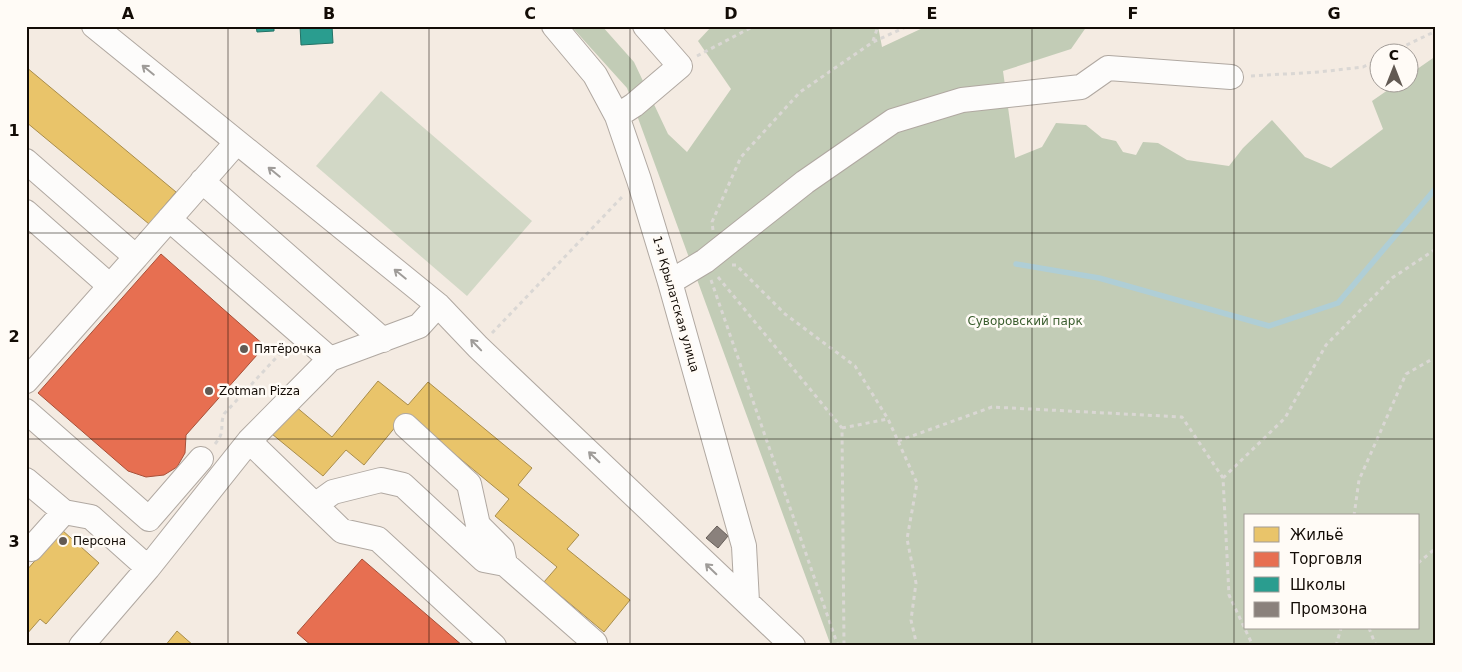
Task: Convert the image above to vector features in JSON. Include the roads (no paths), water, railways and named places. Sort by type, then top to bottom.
[{"type":"street","points":[[94,26],[438,305],[478,347],[793,646]]},
{"type":"street","name":"1-я Крылатская улица","points":[[554,26],[595,75],[617,116],[639,180],[670,282],[744,546],[747,602]]},
{"type":"street","points":[[617,116],[634,105],[680,66],[645,26]]},
{"type":"street","points":[[670,282],[710,256],[805,182],[893,121],[962,100],[1081,87],[1108,68],[1230,77]]},
{"type":"street","points":[[26,381],[237,142]]},
{"type":"street","points":[[26,161],[136,257]]},
{"type":"street","points":[[202,181],[383,340]]},
{"type":"street","points":[[26,212],[110,286]]},
{"type":"street","points":[[169,219],[330,359]]},
{"type":"street","points":[[81,646],[172,539],[249,441],[330,359],[419,326],[438,305]]},
{"type":"street","points":[[26,411],[172,539]]},
{"type":"street","points":[[406,426],[469,484],[478,525],[502,549],[505,564]]},
{"type":"street","points":[[249,441],[342,531],[378,539],[494,646]]},
{"type":"street","points":[[149,519],[201,459]]},
{"type":"street","points":[[26,480],[64,512],[91,518],[148,568]]},
{"type":"street","points":[[315,505],[333,492],[381,480],[403,486],[484,560],[505,564],[595,645]]},
{"type":"street","points":[[26,545],[31,549],[64,512]]},
{"type":"waterway","points":[[1016,264],[1099,278],[1269,326],[1338,303],[1436,188]]},
{"type":"place","name":"Пятёрочка","points":[[244,349]]},
{"type":"place","name":"Zotman Pizza","points":[[209,391]]},
{"type":"place","name":"Персона","points":[[63,541]]},
{"type":"park label","name":"Суворовский парк","points":[[1025,321]]}]
